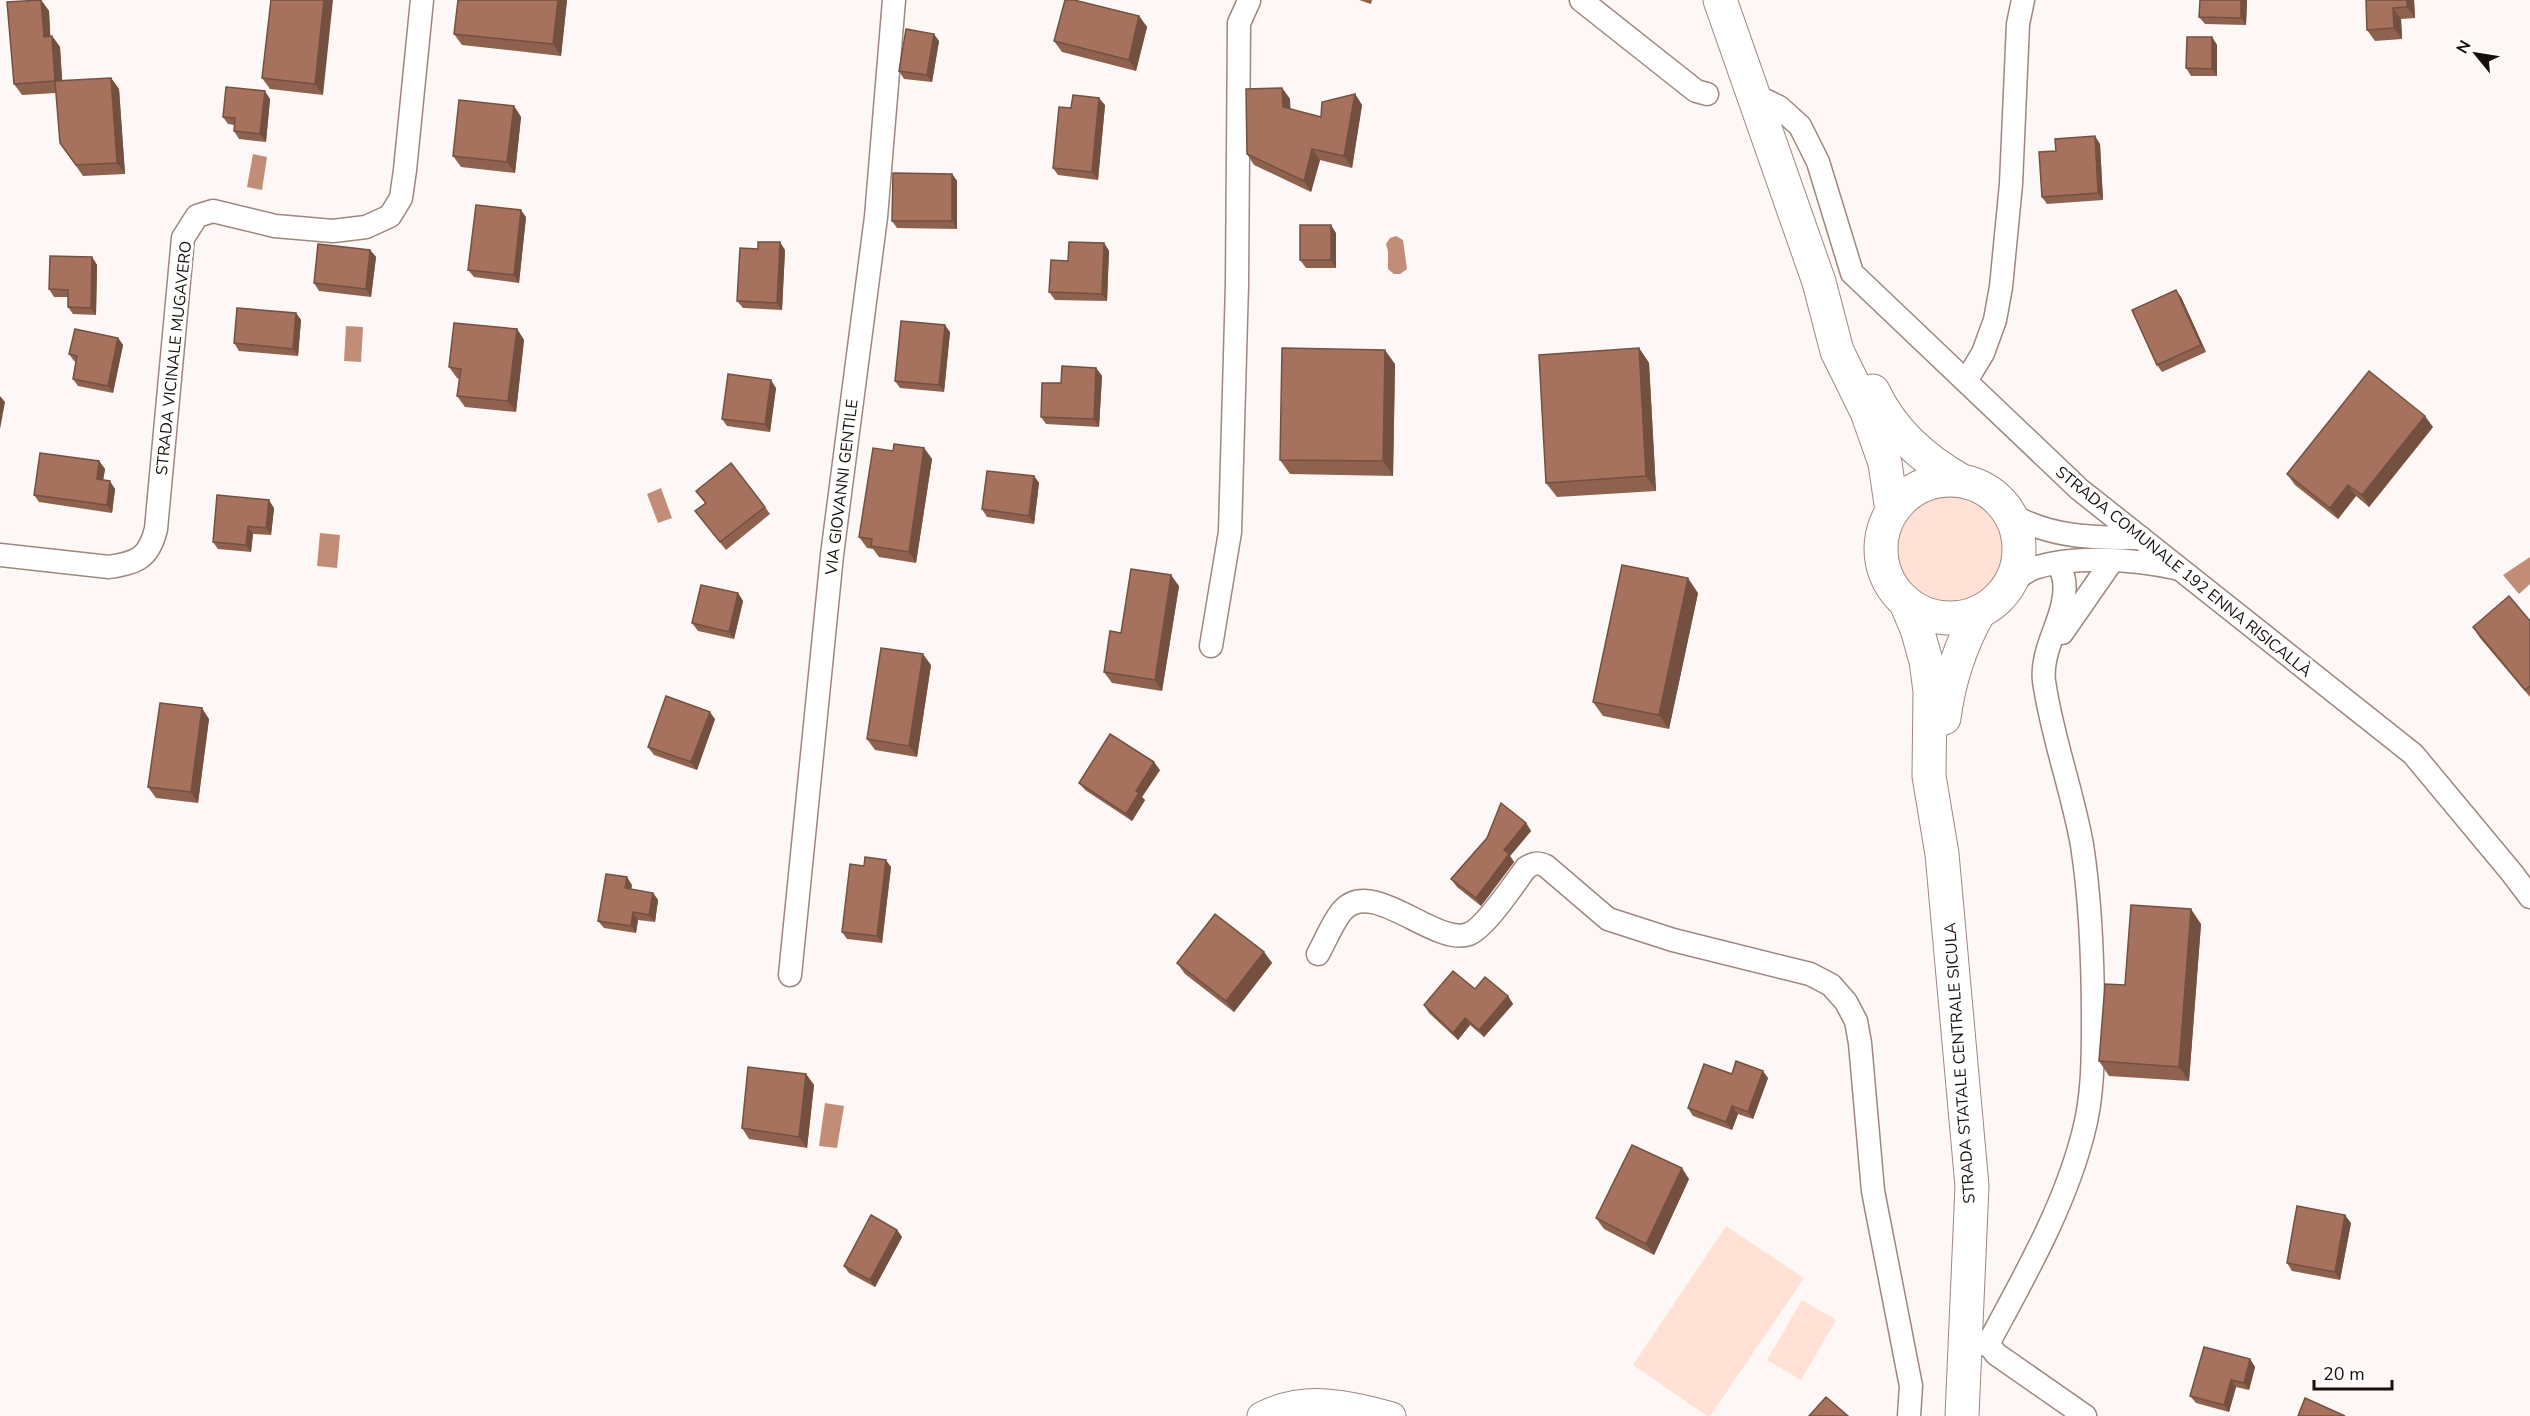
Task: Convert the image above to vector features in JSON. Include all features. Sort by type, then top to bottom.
[{"type":"main road","points":[[1720,0],[1819,282],[1837,351],[1867,412],[1885,463],[1892,511]]},
{"type":"main road","points":[[1819,282],[1881,408],[1905,438],[1931,463],[1960,480],[1980,486],[1998,498],[2010,514],[2019,542],[2016,570],[2010,584],[2002,595],[1979,612],[1960,618],[1940,618],[1922,613],[1905,603],[1892,588],[1883,570],[1880,550],[1883,530],[1892,511],[1905,496],[1921,486],[1940,480],[1960,480]]},
{"type":"main road","name":"STRADA STATALE CENTRALE SICULA","points":[[1905,603],[1917,629],[1926,661],[1930,691],[1929,776],[1942,854],[1972,1186],[1976,1345],[1962,1416]]},
{"type":"main road","name":"STRADA STATALE CENTRALE SICULA","points":[[1942,854],[1944,716],[1950,679],[1960,649],[1979,612]]},
{"type":"street","name":"STRADA VICINALE MUGAVERO","points":[[0,555],[109,567],[141,558],[149,550],[156,529],[183,238],[197,216],[213,211],[275,226],[333,231],[366,227],[390,216],[401,198],[422,0]]},
{"type":"street","name":"VIA GIOVANNI GENTILE","points":[[790,975],[832,555],[876,218],[894,0]]},
{"type":"street","points":[[1581,0],[1696,91],[1707,94]]},
{"type":"street","points":[[1966,381],[1983,353],[1995,320],[2001,287],[2011,184],[2018,24],[2023,0]]},
{"type":"street","points":[[1211,646],[1230,532],[1237,284],[1239,23],[1249,1]]},
{"type":"street","name":"STRADA COMUNALE 192 ENNA RISICALLÀ","points":[[1754,96],[1779,107],[1800,126],[1818,162],[1852,273],[2079,489],[2412,754],[2530,897]]},
{"type":"street","points":[[2010,514],[2028,524],[2057,533],[2091,538],[2141,538]]},
{"type":"street","points":[[2044,676],[2057,642],[2112,561]]},
{"type":"street","points":[[2010,584],[2031,569],[2058,563],[2148,562],[2179,569]]},
{"type":"street","points":[[2058,563],[2064,579],[2064,601],[2049,642],[2044,676],[2048,708],[2066,773],[2081,843],[2089,896],[2093,976],[2093,1064],[2084,1133],[2057,1210],[1976,1345],[1996,1354],[2085,1416]]},
{"type":"street","points":[[1318,954],[1344,909],[1355,903],[1369,902],[1384,906],[1440,930],[1456,935],[1467,935],[1480,927],[1526,868],[1540,863],[1608,919],[1673,940],[1810,974],[1831,985],[1846,1002],[1856,1021],[1860,1043],[1873,1191],[1911,1386],[1909,1416]]},
{"type":"street","points":[[1261,1416],[1300,1404],[1334,1402],[1392,1416]]},
{"type":"shaded area","points":[[253,154],[267,157],[262,190],[247,187]]},
{"type":"shaded area","points":[[1396,236],[1403,240],[1407,269],[1400,274],[1394,274],[1388,269],[1386,244],[1390,238]]},
{"type":"shaded area","points":[[346,326],[363,327],[361,362],[344,361]]},
{"type":"shaded area","points":[[661,488],[672,518],[658,523],[647,494]]},
{"type":"shaded area","points":[[1950,489],[1973,493],[1992,506],[2005,525],[2009,548],[2005,571],[1992,590],[1973,603],[1950,607],[1927,603],[1908,590],[1895,571],[1891,548],[1895,525],[1908,506],[1927,493]]},
{"type":"shaded area","points":[[320,533],[340,535],[337,568],[317,566]]},
{"type":"shaded area","points":[[2530,557],[2530,584],[2519,594],[2503,575]]},
{"type":"shaded area","points":[[825,1103],[844,1106],[837,1148],[819,1146]]},
{"type":"shaded area","points":[[1726,1226],[1804,1278],[1710,1416],[1707,1416],[1633,1365]]},
{"type":"shaded area","points":[[1802,1300],[1836,1320],[1801,1380],[1767,1360]]},
{"type":"building","points":[[41,0],[44,37],[52,36],[55,81],[14,84],[7,2]]},
{"type":"building","points":[[271,0],[324,0],[315,84],[262,78]]},
{"type":"building","points":[[458,0],[558,0],[553,44],[454,34]]},
{"type":"building","points":[[1065,0],[1074,0],[1139,16],[1129,60],[1054,41]]},
{"type":"building","points":[[2200,0],[2241,0],[2241,18],[2199,17]]},
{"type":"building","points":[[2366,0],[2407,0],[2407,7],[2393,8],[2394,28],[2367,30]]},
{"type":"building","points":[[906,29],[934,34],[927,75],[899,71]]},
{"type":"building","points":[[2187,37],[2212,37],[2212,69],[2186,68]]},
{"type":"building","points":[[111,78],[117,163],[76,165],[60,143],[55,81]]},
{"type":"building","points":[[226,87],[265,91],[260,134],[234,131],[235,118],[223,117]]},
{"type":"building","points":[[1282,88],[1283,107],[1321,117],[1322,102],[1355,94],[1344,156],[1312,149],[1304,181],[1247,154],[1246,89]]},
{"type":"building","points":[[1073,95],[1099,98],[1092,172],[1053,168],[1059,107],[1071,108]]},
{"type":"building","points":[[459,100],[514,106],[507,162],[453,156]]},
{"type":"building","points":[[2095,136],[2098,193],[2042,197],[2039,152],[2056,151],[2055,139]]},
{"type":"building","points":[[893,173],[952,174],[952,221],[892,221]]},
{"type":"building","points":[[476,205],[521,210],[514,275],[468,270]]},
{"type":"building","points":[[1300,225],[1331,225],[1331,260],[1300,260]]},
{"type":"building","points":[[758,242],[780,242],[777,303],[737,301],[740,248],[758,249]]},
{"type":"building","points":[[1069,242],[1104,243],[1102,294],[1049,292],[1051,260],[1068,261]]},
{"type":"building","points":[[318,244],[370,250],[366,289],[314,283]]},
{"type":"building","points":[[50,256],[92,257],[91,308],[68,307],[68,290],[49,289]]},
{"type":"building","points":[[2176,290],[2201,345],[2157,365],[2132,310]]},
{"type":"building","points":[[237,308],[296,313],[293,349],[234,343]]},
{"type":"building","points":[[901,321],[945,325],[939,385],[895,381]]},
{"type":"building","points":[[454,323],[517,329],[508,401],[457,396],[461,369],[449,367]]},
{"type":"building","points":[[75,329],[118,338],[108,386],[73,379],[77,356],[69,354]]},
{"type":"building","points":[[1282,348],[1385,350],[1383,461],[1280,460]]},
{"type":"building","points":[[1639,348],[1646,476],[1546,483],[1539,355]]},
{"type":"building","points":[[1062,366],[1096,368],[1094,419],[1041,417],[1042,383],[1061,383]]},
{"type":"building","points":[[2369,371],[2425,416],[2362,495],[2348,485],[2330,508],[2287,474]]},
{"type":"building","points":[[728,374],[771,380],[765,424],[722,419]]},
{"type":"building","points":[[894,444],[924,448],[909,552],[871,546],[872,539],[859,537],[873,448],[893,451]]},
{"type":"building","points":[[40,453],[99,461],[97,479],[110,481],[107,505],[34,495]]},
{"type":"building","points":[[731,463],[765,507],[720,542],[695,511],[706,503],[696,491]]},
{"type":"building","points":[[987,471],[1034,476],[1029,516],[982,509]]},
{"type":"building","points":[[217,495],[269,500],[266,528],[248,526],[246,545],[213,542]]},
{"type":"building","points":[[1622,565],[1688,578],[1659,715],[1593,702]]},
{"type":"building","points":[[1131,569],[1171,575],[1155,680],[1104,672],[1110,631],[1121,633]]},
{"type":"building","points":[[701,585],[738,593],[729,632],[692,623]]},
{"type":"building","points":[[2509,596],[2530,621],[2530,686],[2525,690],[2473,627]]},
{"type":"building","points":[[881,648],[923,654],[909,746],[867,739]]},
{"type":"building","points":[[666,696],[710,712],[691,762],[648,747]]},
{"type":"building","points":[[160,703],[202,708],[191,792],[148,787]]},
{"type":"building","points":[[1110,734],[1154,762],[1136,791],[1139,793],[1126,814],[1079,783]]},
{"type":"building","points":[[1501,803],[1526,823],[1504,850],[1509,854],[1476,898],[1451,879],[1487,838]]},
{"type":"building","points":[[865,857],[886,860],[877,936],[842,932],[850,864],[864,866]]},
{"type":"building","points":[[606,874],[627,877],[625,888],[653,893],[649,915],[633,912],[631,926],[598,921]]},
{"type":"building","points":[[2131,905],[2191,909],[2179,1067],[2099,1061],[2105,984],[2125,985]]},
{"type":"building","points":[[1215,914],[1264,952],[1226,1001],[1177,963]]},
{"type":"building","points":[[1453,971],[1475,989],[1485,977],[1508,996],[1479,1030],[1465,1018],[1453,1033],[1424,1005]]},
{"type":"building","points":[[1736,1061],[1763,1071],[1748,1112],[1732,1106],[1726,1122],[1688,1108],[1704,1064],[1732,1074]]},
{"type":"building","points":[[748,1067],[806,1074],[799,1137],[742,1128]]},
{"type":"building","points":[[1632,1145],[1682,1168],[1646,1244],[1596,1218]]},
{"type":"building","points":[[2297,1206],[2345,1215],[2335,1272],[2287,1263]]},
{"type":"building","points":[[871,1215],[897,1230],[870,1280],[844,1266]]},
{"type":"building","points":[[2204,1347],[2250,1359],[2244,1383],[2231,1380],[2224,1405],[2190,1396]]},
{"type":"building","points":[[1826,1397],[1848,1416],[1809,1416]]},
{"type":"building","points":[[2305,1398],[2345,1416],[2298,1416]]}]
